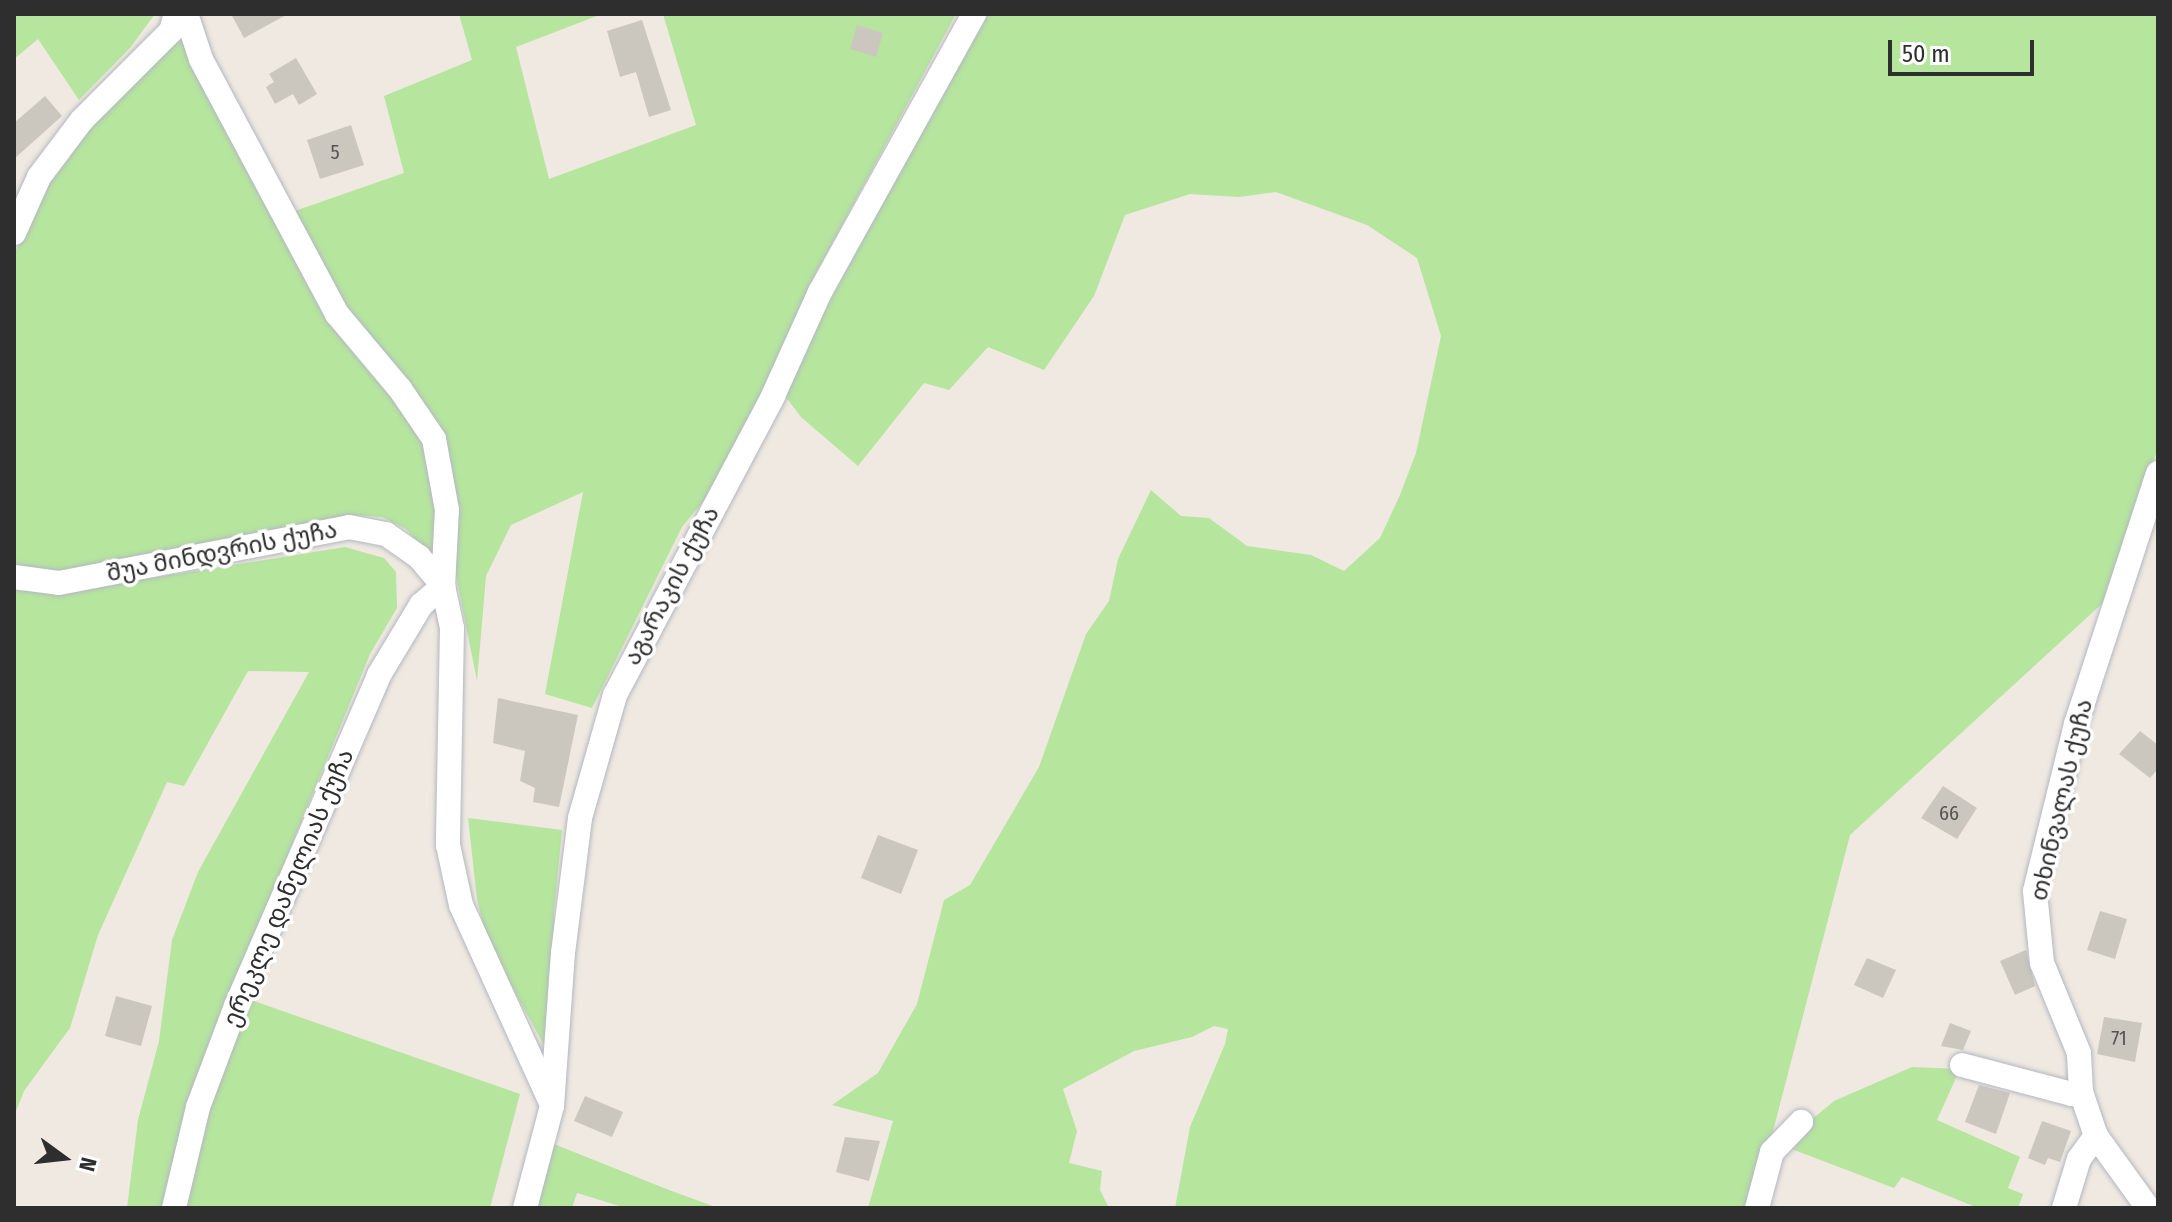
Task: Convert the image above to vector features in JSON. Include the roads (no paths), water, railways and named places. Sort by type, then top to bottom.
[{"type":"street","points":[[14,233],[39,177],[82,120],[171,31],[176,14]]},
{"type":"street","points":[[186,14],[201,59],[283,217],[353,337],[400,389],[434,439],[447,510],[443,586]]},
{"type":"street","name":"აგარაკის ქუჩა","points":[[525,1208],[552,1106],[564,938],[580,818],[615,695],[773,396],[820,292],[974,14]]},
{"type":"street","name":"თხინვალას ქუჩა","points":[[2148,1208],[2096,1136],[2081,1092],[2079,1053],[2042,963],[2035,891],[2076,724],[2158,473]]},
{"type":"street","name":"შუა მინდვრის ქუჩა","points":[[14,577],[59,583],[349,527],[386,534],[419,557],[443,586],[452,628],[448,845],[461,905],[479,951],[533,1057],[552,1106]]},
{"type":"street","name":"ერეკლე დანელიას ქუჩა","points":[[174,1208],[198,1107],[231,1020],[379,675],[421,605],[443,586]]},
{"type":"street","points":[[1962,1065],[2072,1094],[2081,1092]]},
{"type":"street","points":[[1757,1208],[1772,1152],[1801,1122]]},
{"type":"street","points":[[2064,1208],[2079,1159],[2096,1136]]}]
